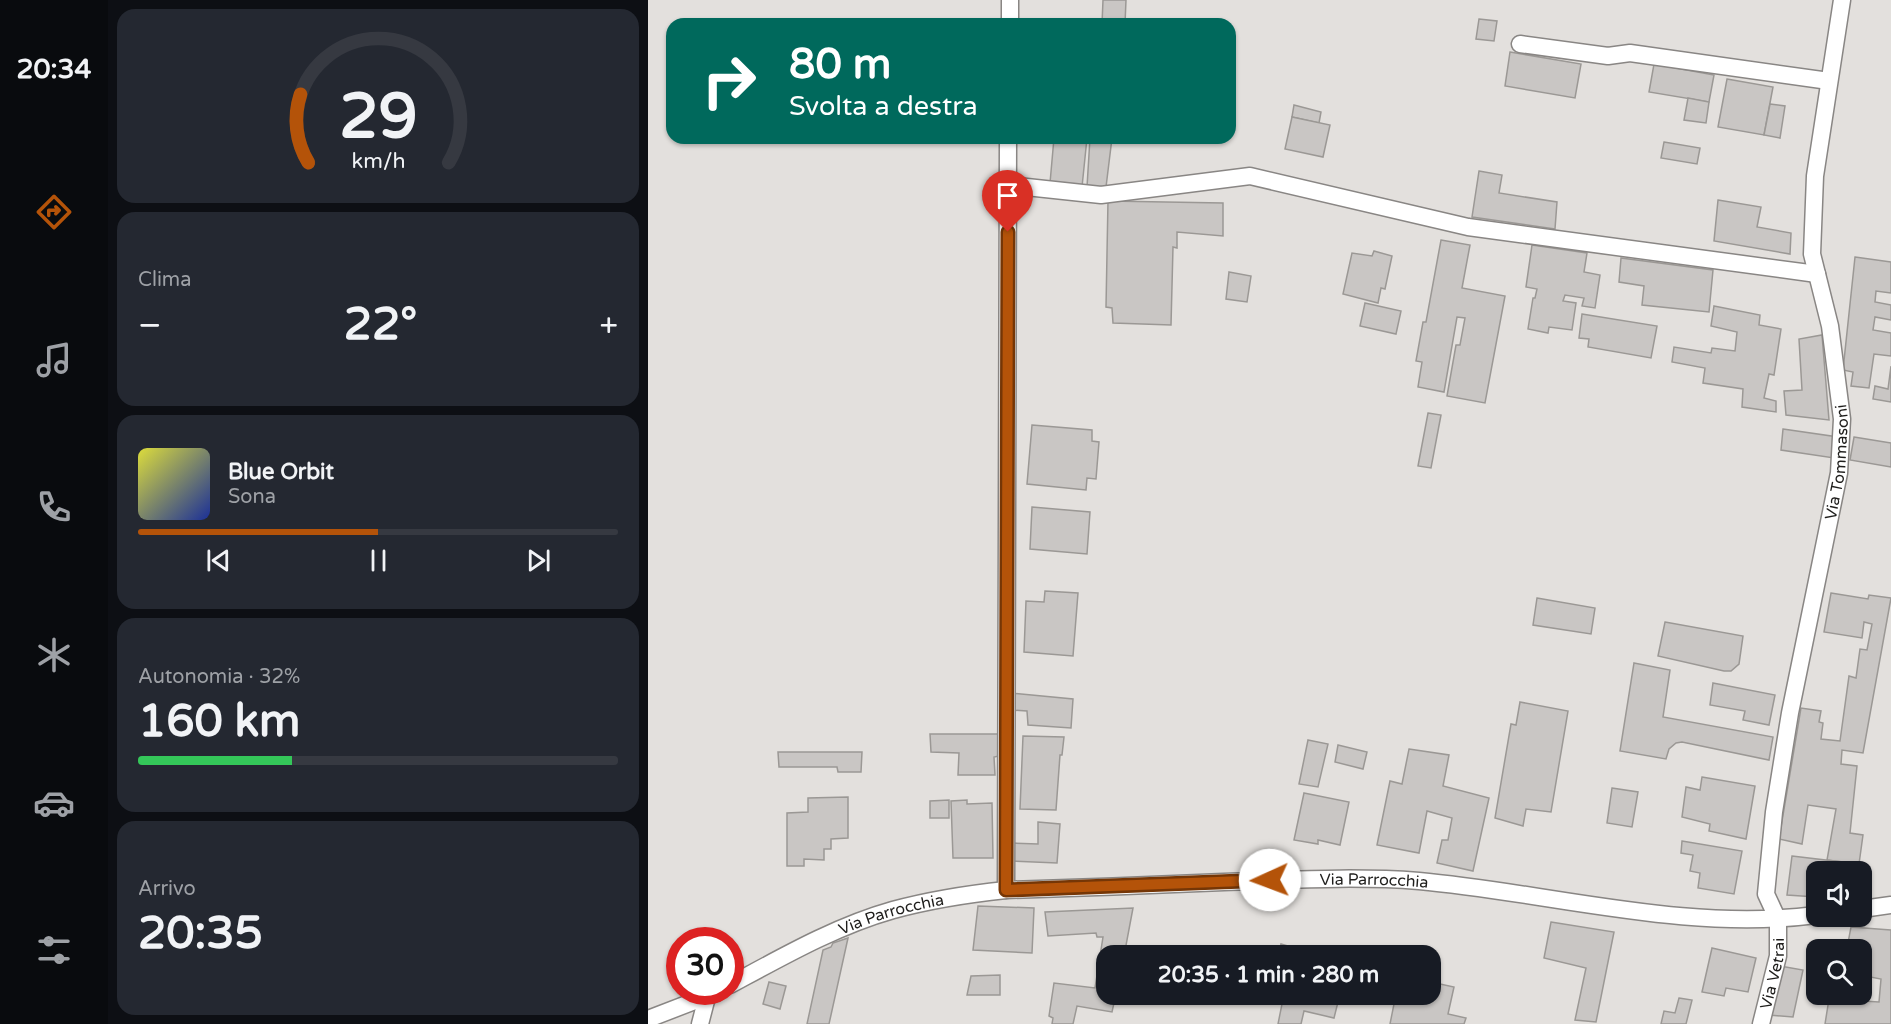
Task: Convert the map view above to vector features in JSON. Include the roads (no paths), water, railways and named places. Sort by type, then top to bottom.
[{"type":"street","points":[[1010,0],[1010,18]]},
{"type":"street","name":"Via Tommasoni","points":[[1779,920],[1766,894],[1774,812],[1790,713],[1839,472],[1842,419],[1830,326],[1812,254],[1815,176],[1842,0]]},
{"type":"street","points":[[1520,44],[1608,56],[1630,53],[1829,81]]},
{"type":"street","points":[[1006,890],[1008,144]]},
{"type":"street","points":[[1008,185],[1101,195],[1250,176],[1468,228],[1817,274]]},
{"type":"street","name":"Via Parrocchia","points":[[744,978],[836,932],[892,910],[965,894],[1006,890],[1316,878],[1375,879],[1420,881],[1674,916],[1779,920],[1806,916]]},
{"type":"street","points":[[1872,908],[1891,905]]},
{"type":"street","name":"Via Vetrai","points":[[1761,1024],[1778,956],[1779,920]]},
{"type":"street","points":[[648,1019],[684,1005]]},
{"type":"street","points":[[700,1024],[708,1005]]}]
